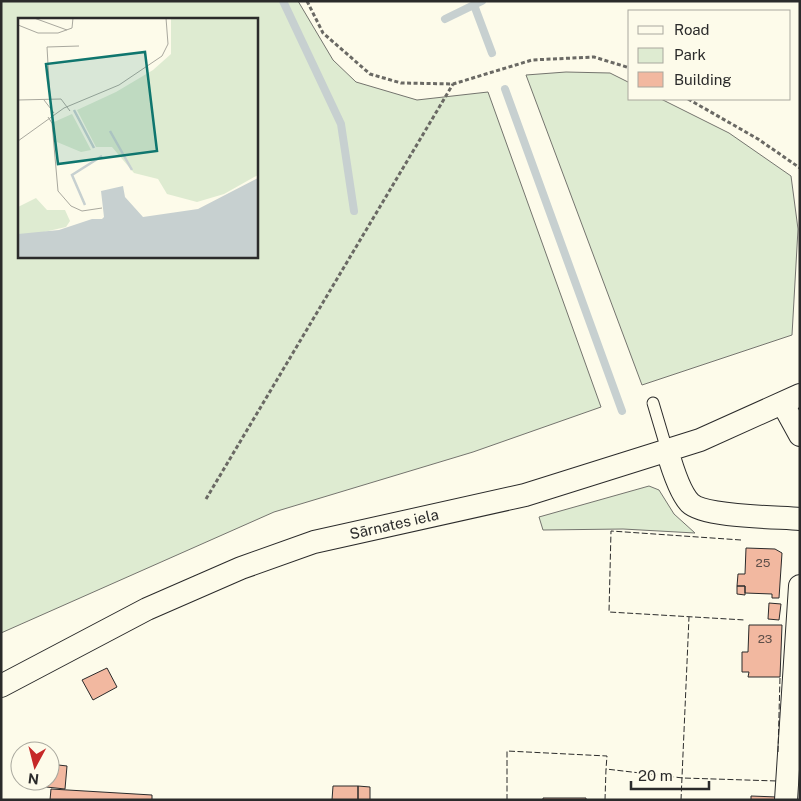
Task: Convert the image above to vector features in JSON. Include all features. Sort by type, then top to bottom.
[{"type":"street","points":[[791,400],[800,435]]},
{"type":"street","name":"Sārnates iela","points":[[1,686],[148,609],[240,568],[305,545],[525,495],[700,440],[791,400]]},
{"type":"street","points":[[666,450],[674,473],[691,504],[716,513],[800,519]]},
{"type":"street","points":[[786,800],[800,586]]},
{"type":"lane","points":[[653,403],[666,450]]},
{"type":"path","points":[[307,1],[323,33],[370,74],[401,83],[453,84],[532,60],[594,57],[628,67]]},
{"type":"path","points":[[206,499],[453,84]]},
{"type":"path","points":[[690,100],[758,139],[800,168]]},
{"type":"green space","points":[[1,1],[298,1],[333,60],[356,82],[417,100],[488,92],[601,407],[473,452],[274,512],[1,633]]},
{"type":"green space","points":[[566,72],[610,73],[628,82],[628,100],[663,100],[729,133],[791,176],[798,229],[792,335],[642,385],[526,75]]},
{"type":"green space","points":[[649,486],[659,490],[674,514],[695,533],[623,529],[543,530],[539,517]]},
{"type":"building","points":[[746,548],[775,549],[782,553],[779,598],[772,598],[772,594],[745,593],[745,586],[737,586],[738,574],[745,574]]},
{"type":"building","points":[[737,586],[745,586],[745,595],[737,594]]},
{"type":"building","points":[[769,603],[781,604],[779,620],[768,619]]},
{"type":"building","points":[[749,625],[782,625],[780,677],[748,677],[749,672],[742,672],[742,652],[748,652]]},
{"type":"building","points":[[107,668],[117,687],[93,700],[82,680]]},
{"type":"building","points":[[60,765],[67,766],[65,789],[60,788]]},
{"type":"building","points":[[333,786],[358,786],[358,800],[332,800]]},
{"type":"building","points":[[358,786],[370,787],[370,800],[358,800]]},
{"type":"building","points":[[60,790],[152,795],[152,800],[50,800],[51,791]]},
{"type":"building","points":[[751,796],[777,797],[777,800],[751,800]]},
{"type":"building","points":[[543,798],[586,798],[586,800],[543,800]]},
{"type":"waterway","points":[[283,1],[341,124],[354,211]]},
{"type":"waterway","points":[[445,19],[482,1]]},
{"type":"waterway","points":[[474,5],[492,53]]},
{"type":"waterway","points":[[505,89],[622,411]]},
{"type":"fence","points":[[741,540],[611,531],[609,612],[745,620]]},
{"type":"fence","points":[[681,800],[689,617]]},
{"type":"fence","points":[[778,752],[780,677]]},
{"type":"fence","points":[[507,800],[507,751],[607,756],[606,769]]},
{"type":"fence","points":[[605,800],[606,769],[683,778],[777,781]]}]
